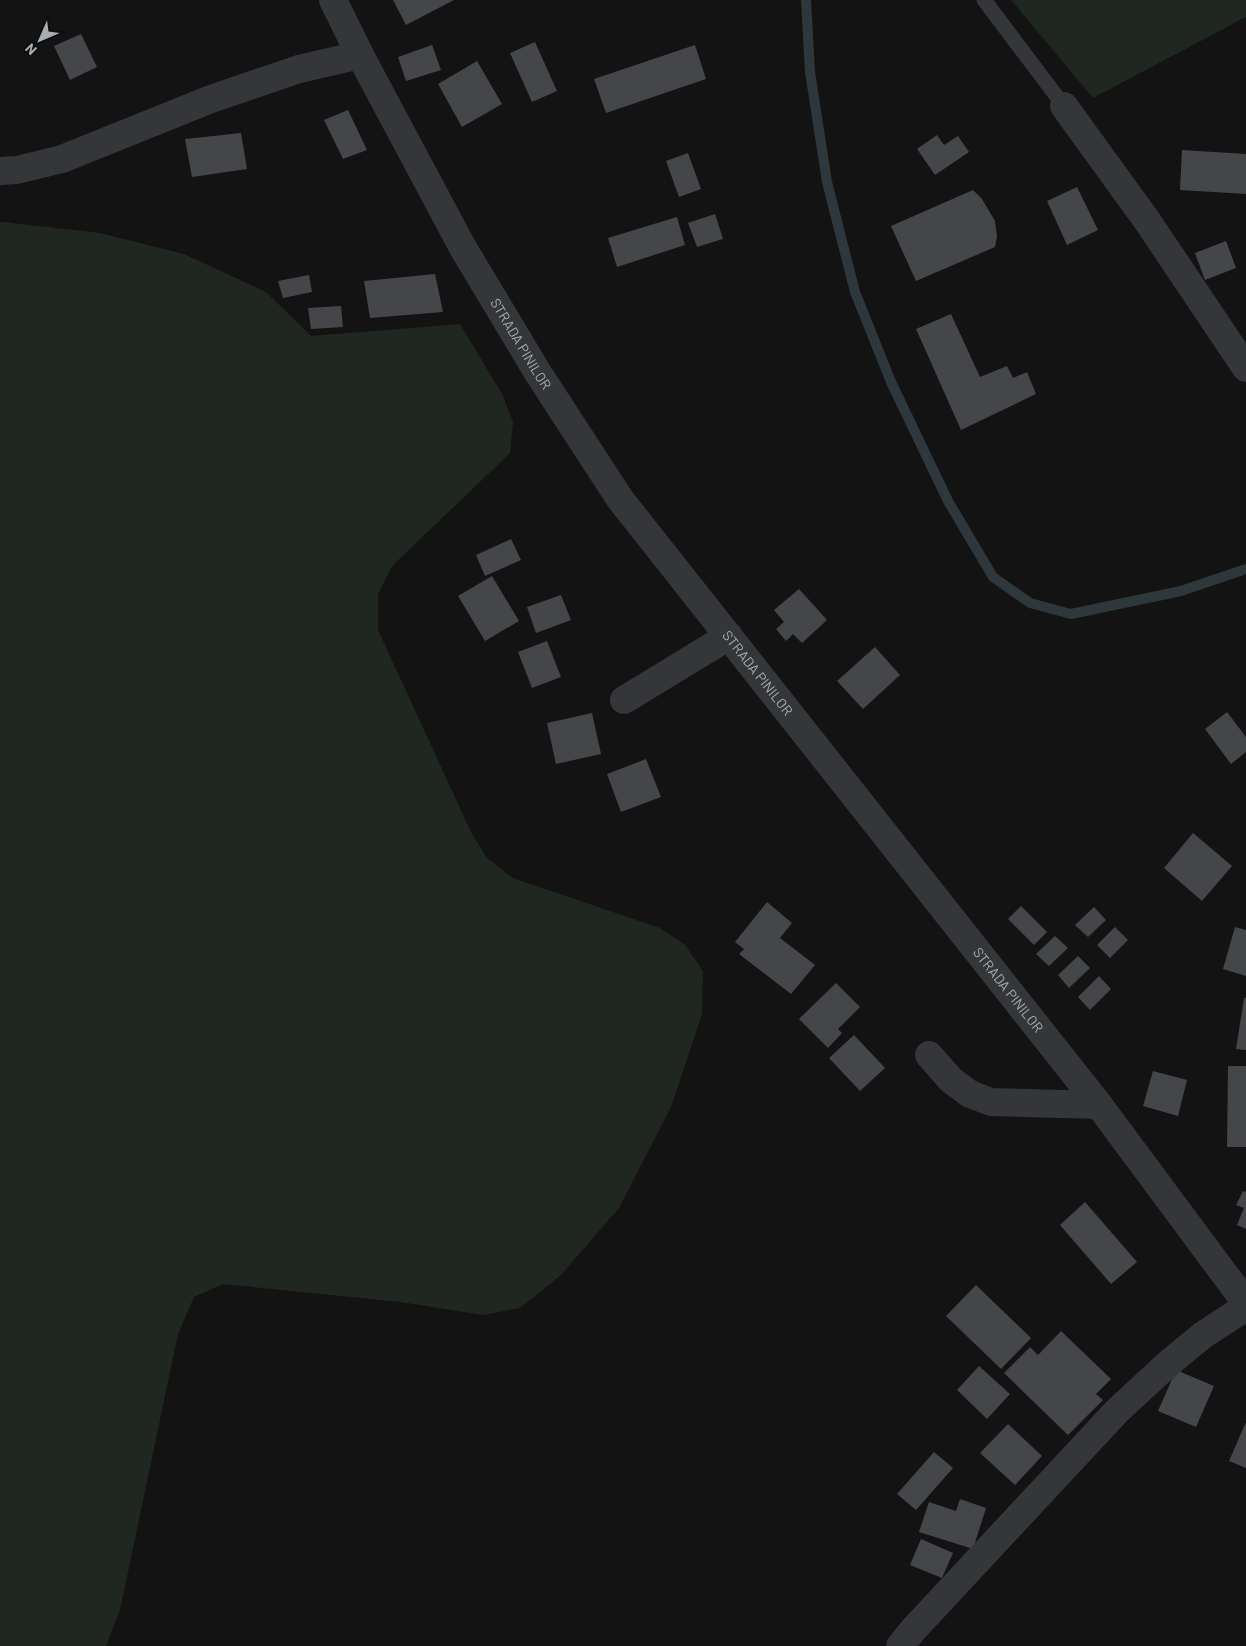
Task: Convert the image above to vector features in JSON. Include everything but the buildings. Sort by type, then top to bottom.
[{"type":"street","name":"STRADA PINILOR","points":[[333,0],[360,55],[463,248],[538,373],[620,499],[1099,1105],[1246,1303]]},
{"type":"street","points":[[0,171],[17,170],[62,159],[211,99],[299,69],[360,55]]},
{"type":"street","points":[[1064,106],[1148,222],[1246,368]]},
{"type":"street","points":[[624,700],[729,636]]},
{"type":"street","points":[[929,1055],[951,1080],[970,1094],[992,1102],[1099,1105]]},
{"type":"street","points":[[900,1646],[1117,1411],[1203,1335],[1246,1307]]},
{"type":"lane","points":[[984,0],[1064,106]]},
{"type":"shaded area","points":[[1011,0],[1246,0],[1246,17],[1093,98]]},
{"type":"shaded area","points":[[0,223],[100,233],[184,254],[266,292],[311,336],[460,324],[502,394],[513,422],[510,453],[392,566],[378,594],[378,630],[471,832],[487,858],[513,878],[660,928],[685,945],[703,971],[702,1014],[671,1107],[619,1208],[561,1275],[520,1308],[483,1315],[400,1302],[223,1284],[194,1297],[178,1334],[120,1610],[106,1646],[0,1646]]},
{"type":"waterway","points":[[806,0],[810,72],[827,182],[855,292],[891,382],[948,501],[993,577],[1030,603],[1071,614],[1181,591],[1246,569]]}]
